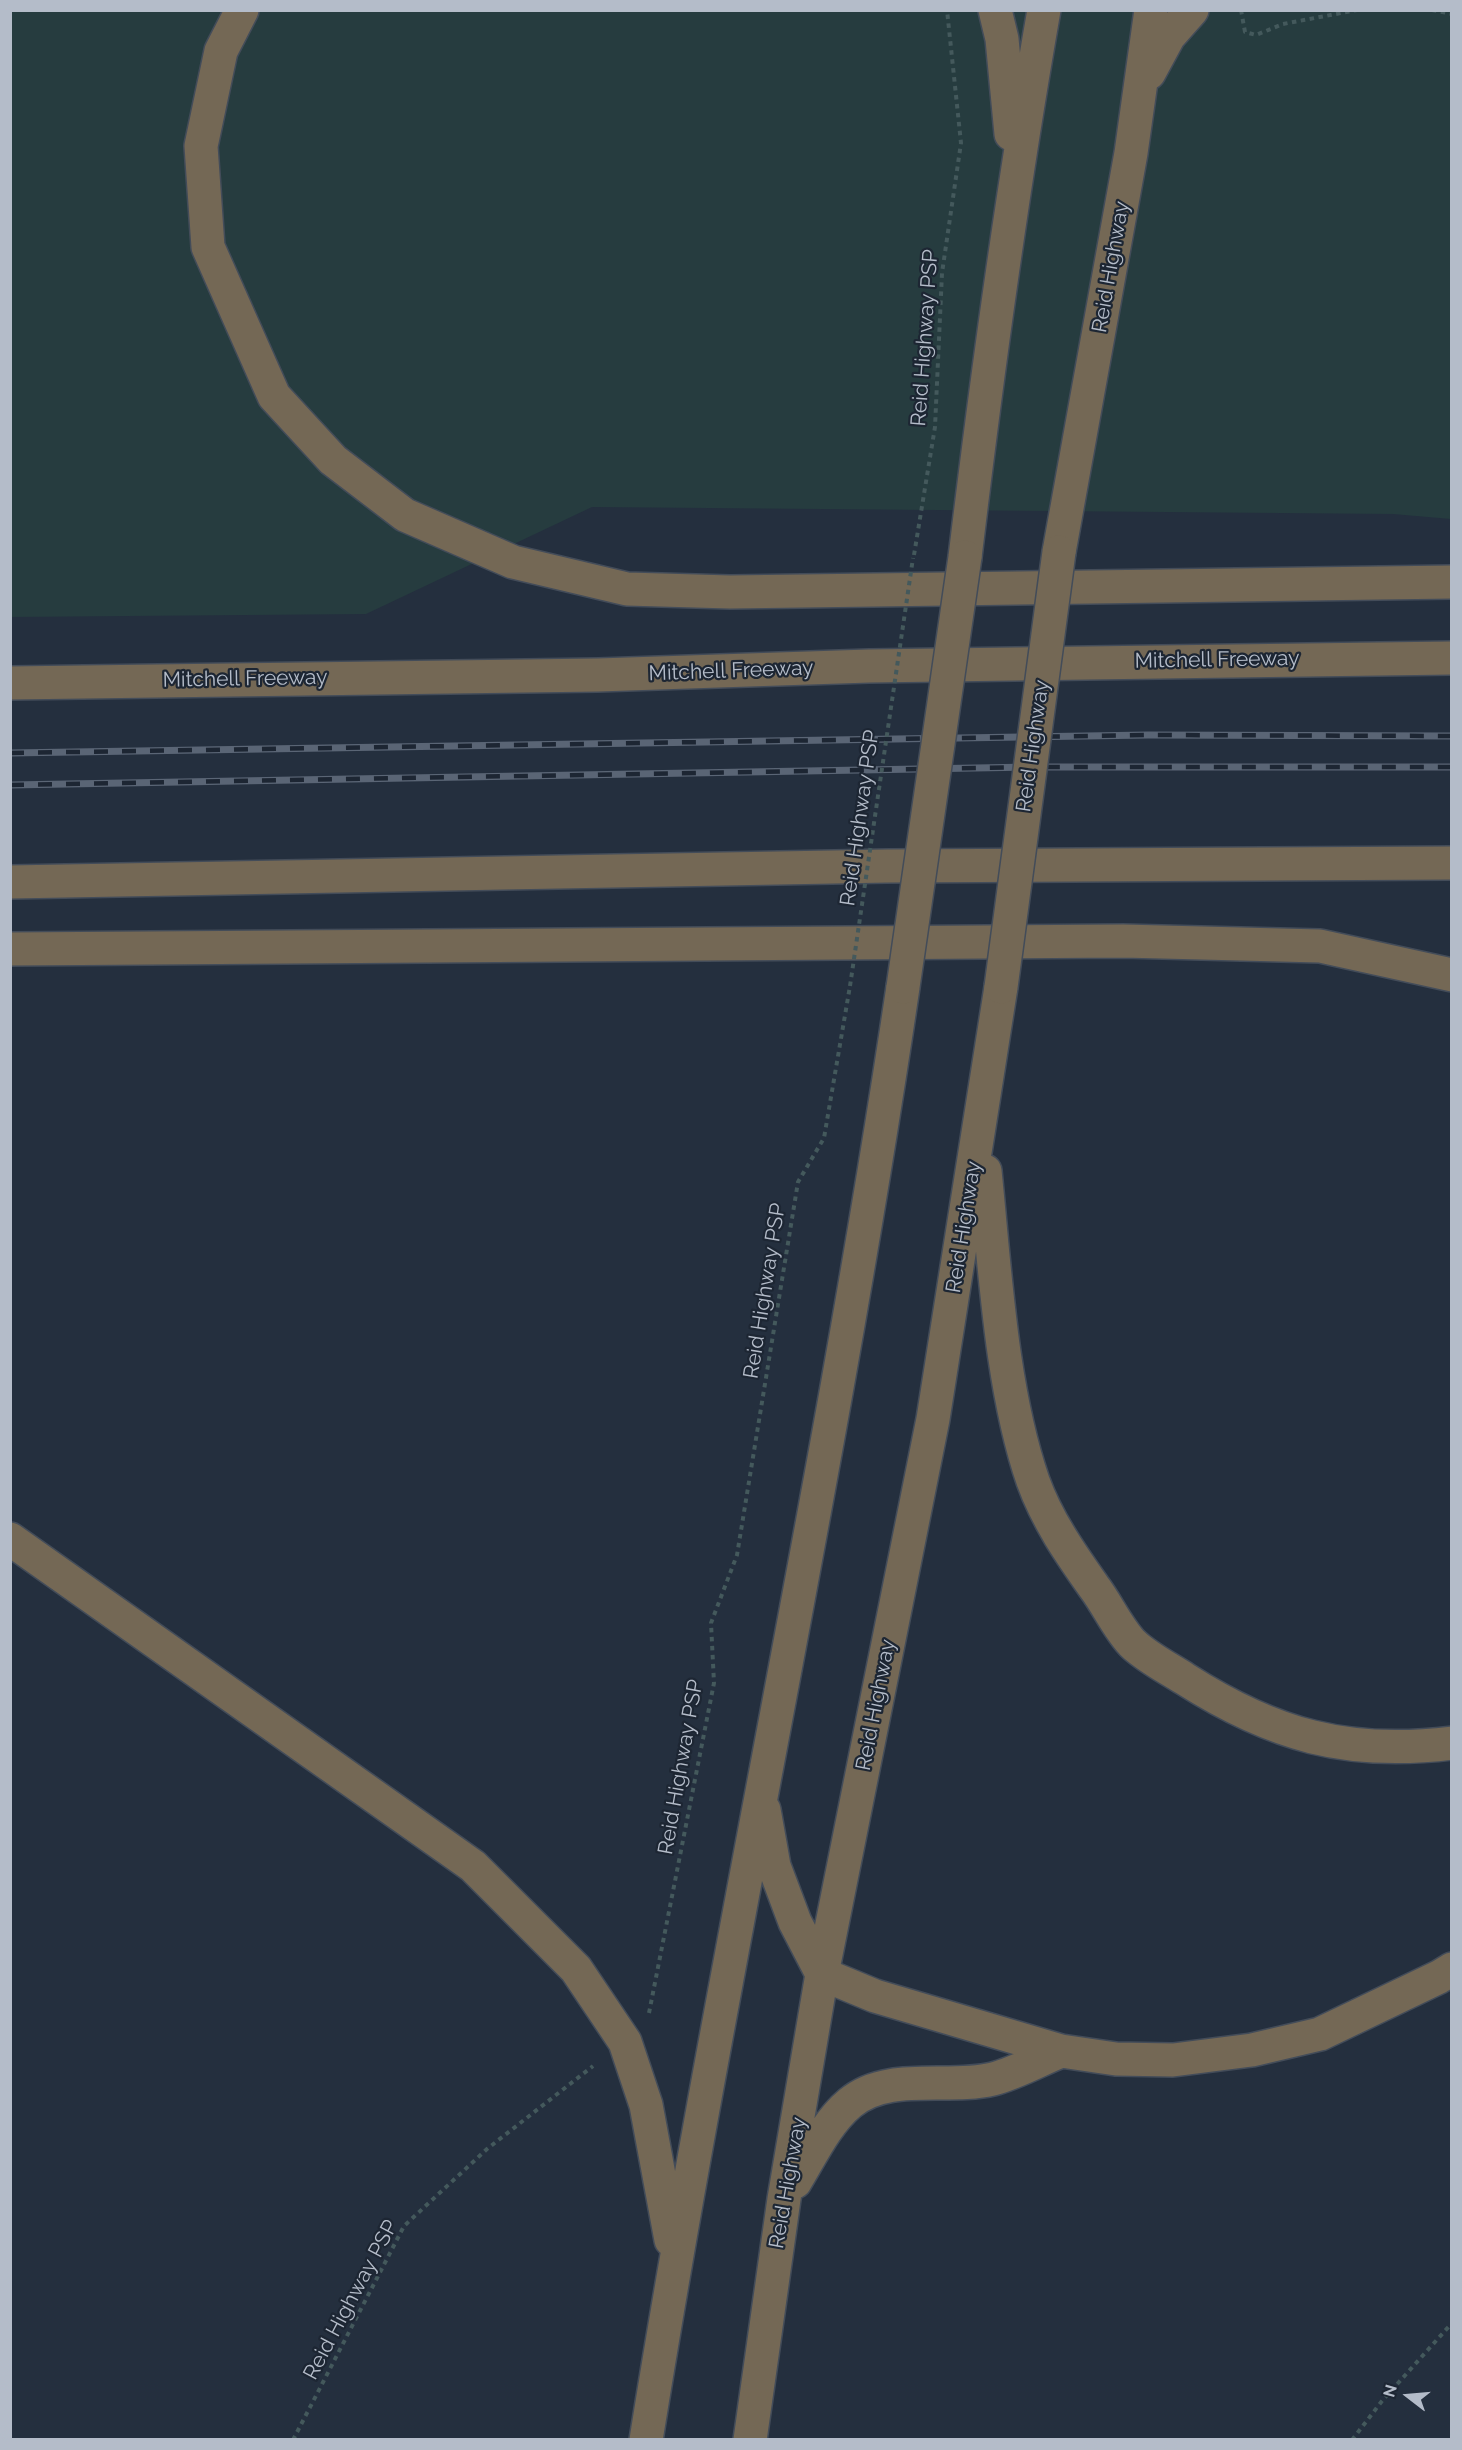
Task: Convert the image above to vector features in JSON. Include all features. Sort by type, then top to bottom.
[{"type":"highway","points":[[242,10],[221,51],[201,146],[208,247],[274,396],[333,460],[405,515],[513,562],[627,589],[730,592],[1452,582]]},
{"type":"highway","points":[[995,10],[1002,39],[1014,178]]},
{"type":"highway","points":[[646,2439],[675,2262],[760,1791],[872,1198],[965,557],[1014,178],[1044,10]]},
{"type":"highway","name":"Reid Highway","points":[[750,2439],[784,2199],[822,1974],[933,1419],[981,1126],[1059,552],[1131,153],[1150,10]]},
{"type":"highway","points":[[1139,93],[1169,36],[1192,10]]},
{"type":"highway","name":"Mitchell Freeway","points":[[10,682],[598,675],[869,666],[1452,658]]},
{"type":"highway","points":[[10,882],[888,866],[1452,863]]},
{"type":"highway","points":[[10,949],[1123,941],[1320,946],[1452,975]]},
{"type":"highway","points":[[981,1126],[996,1283],[1014,1406],[1022,1443],[1034,1483],[1065,1546],[1132,1643],[1221,1702],[1270,1726],[1336,1744],[1385,1749],[1452,1743]]},
{"type":"highway","points":[[10,1539],[472,1866],[576,1969],[625,2042],[646,2105],[675,2262]]},
{"type":"highway","points":[[760,1791],[774,1866],[795,1922],[822,1974],[875,1996],[1061,2051],[1116,2059],[1173,2060],[1252,2050],[1320,2034],[1452,1969]]},
{"type":"highway","points":[[784,2199],[834,2120],[851,2102],[865,2094],[901,2086],[993,2079],[1061,2051]]},
{"type":"path","name":"Reid Highway PSP","points":[[293,2439],[404,2226],[487,2149],[647,2024],[714,1683],[711,1623],[737,1555],[798,1182],[824,1138],[850,986],[913,558],[935,427],[942,273],[961,143],[947,10]]},
{"type":"path","points":[[1241,10],[1245,32],[1256,35],[1283,24],[1357,10]]},
{"type":"path","points":[[1432,10],[1452,14]]},
{"type":"path","points":[[1352,2439],[1389,2392],[1452,2322]]},
{"type":"green space","points":[[10,11],[1451,11],[1451,519],[1393,514],[592,507],[366,614],[11,617]]},
{"type":"railway","points":[[10,753],[1148,735],[1452,736]]},
{"type":"railway","points":[[10,785],[1032,767],[1452,767]]}]
